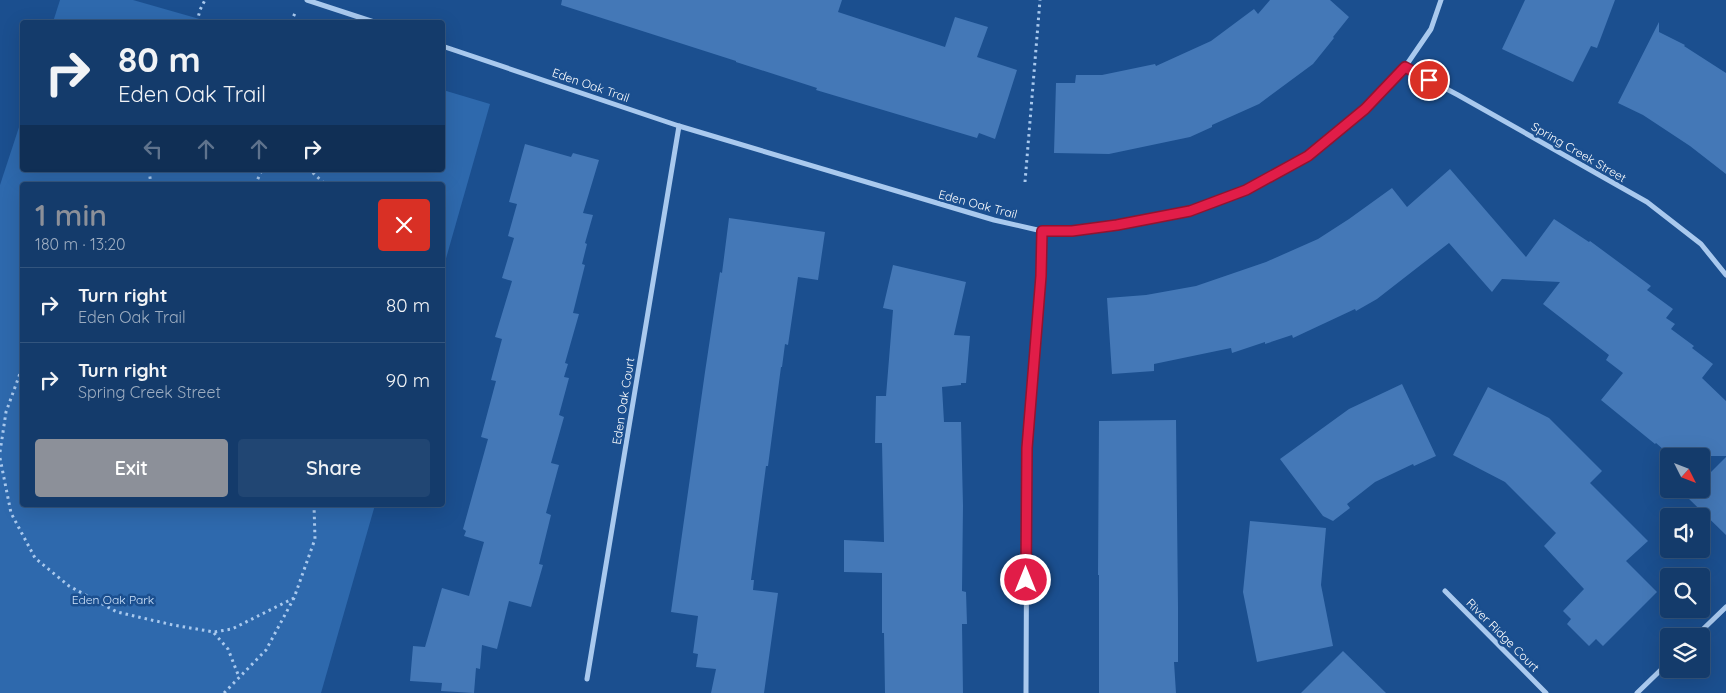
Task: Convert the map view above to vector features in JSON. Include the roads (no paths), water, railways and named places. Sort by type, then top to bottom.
[{"type":"street","points":[[307,0],[368,20]]},
{"type":"street","name":"Eden Oak Trail","points":[[445,47],[679,126],[994,220],[1042,231],[1081,230],[1190,211],[1246,190],[1308,156],[1365,109],[1405,67],[1431,29],[1441,0]]},
{"type":"street","name":"Spring Creek Street","points":[[1405,67],[1647,202],[1701,244],[1726,275]]},
{"type":"street","name":"Eden Oak Court","points":[[587,680],[679,126]]},
{"type":"street","points":[[1026,693],[1027,448],[1041,276],[1042,231]]},
{"type":"street","name":"River Ridge Court","points":[[1445,591],[1546,693]]},
{"type":"street","points":[[1704,628],[1726,607]]},
{"type":"street","points":[[1637,693],[1660,671]]},
{"type":"park label","name":"Eden Oak Park","points":[[113,599]]}]
